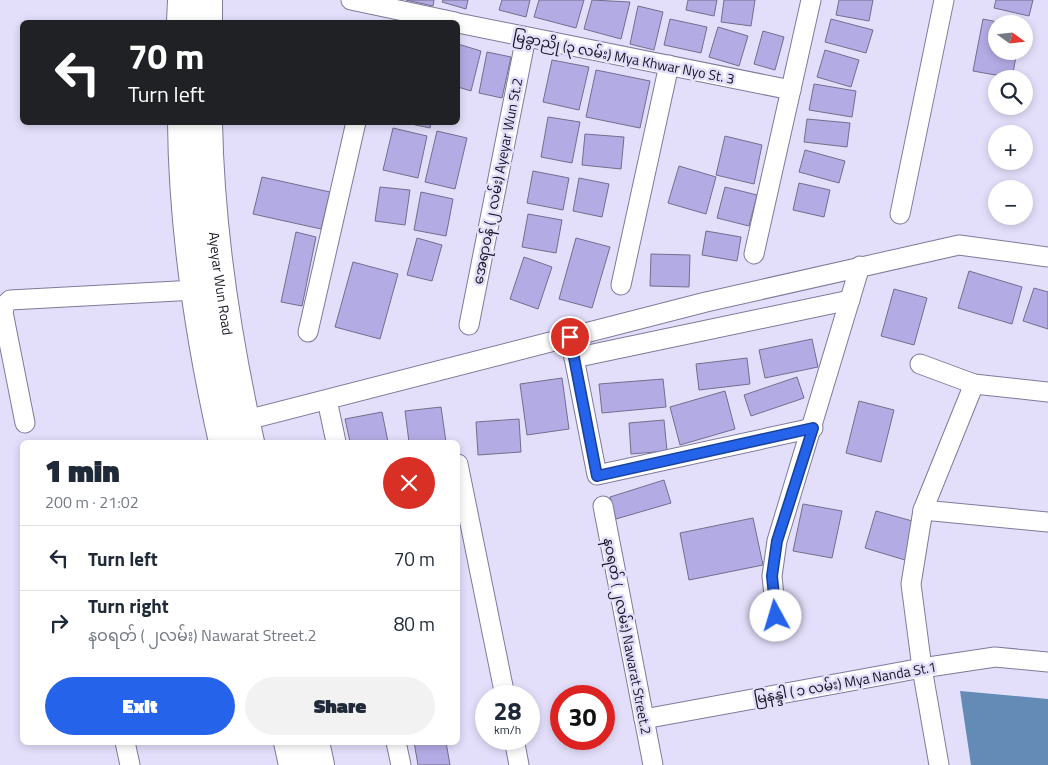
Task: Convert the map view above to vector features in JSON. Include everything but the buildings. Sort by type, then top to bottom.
[{"type":"main road","points":[[181,20],[182,0]]},
{"type":"main road","points":[[208,0],[208,20]]},
{"type":"main road","name":"Ayeyar Wun Road","points":[[182,125],[182,160],[196,290],[234,433]]},
{"type":"main road","name":"Ayeyar Wun Road","points":[[208,125],[209,158],[234,433]]},
{"type":"main road","points":[[289,745],[293,765]]},
{"type":"main road","points":[[316,745],[320,765]]},
{"type":"street","name":"မြခွာညို (၃ လမ်း) Mya Khwar Nyo St. 3","points":[[351,0],[382,10],[439,20]]},
{"type":"street","points":[[754,254],[811,0]]},
{"type":"street","points":[[900,214],[944,0]]},
{"type":"street","name":"မြခွာညို (၃ လမ်း) Mya Khwar Nyo St. 3","points":[[460,24],[791,90]]},
{"type":"street","name":"အေရာဝန် (၂ လမ်း) Ayeyar Wun St.2","points":[[468,325],[526,37]]},
{"type":"street","points":[[621,285],[669,65]]},
{"type":"street","points":[[308,332],[355,125]]},
{"type":"street","points":[[234,433],[327,400],[445,368],[860,266],[959,245],[1048,257]]},
{"type":"street","points":[[776,616],[772,576],[777,541],[813,428],[860,266]]},
{"type":"street","points":[[25,423],[3,312],[5,305],[10,300],[196,290]]},
{"type":"street","points":[[574,358],[850,300]]},
{"type":"street","points":[[570,337],[597,476],[813,428]]},
{"type":"street","points":[[920,364],[974,384],[1048,392]]},
{"type":"street","points":[[939,765],[922,668],[911,584],[923,510],[974,384]]},
{"type":"street","points":[[327,400],[336,440]]},
{"type":"street","points":[[460,474],[503,685]]},
{"type":"street","name":"နဝရတ် ( ၂လမ်း) Nawarat Street.2","points":[[603,506],[653,765]]},
{"type":"street","points":[[923,510],[1048,522]]},
{"type":"street","name":"မြနန္ဒါ ( ၁ လမ်း) Mya Nanda St.1","points":[[644,719],[922,668],[995,657],[1048,662]]},
{"type":"street","points":[[126,745],[130,765]]},
{"type":"street","points":[[397,745],[401,765]]},
{"type":"street","points":[[516,750],[519,765]]},
{"type":"water","points":[[960,691],[1048,699],[1048,765],[971,765]]},
{"type":"route","points":[[570,337],[597,476],[813,428],[777,541],[772,576],[776,616]]}]
